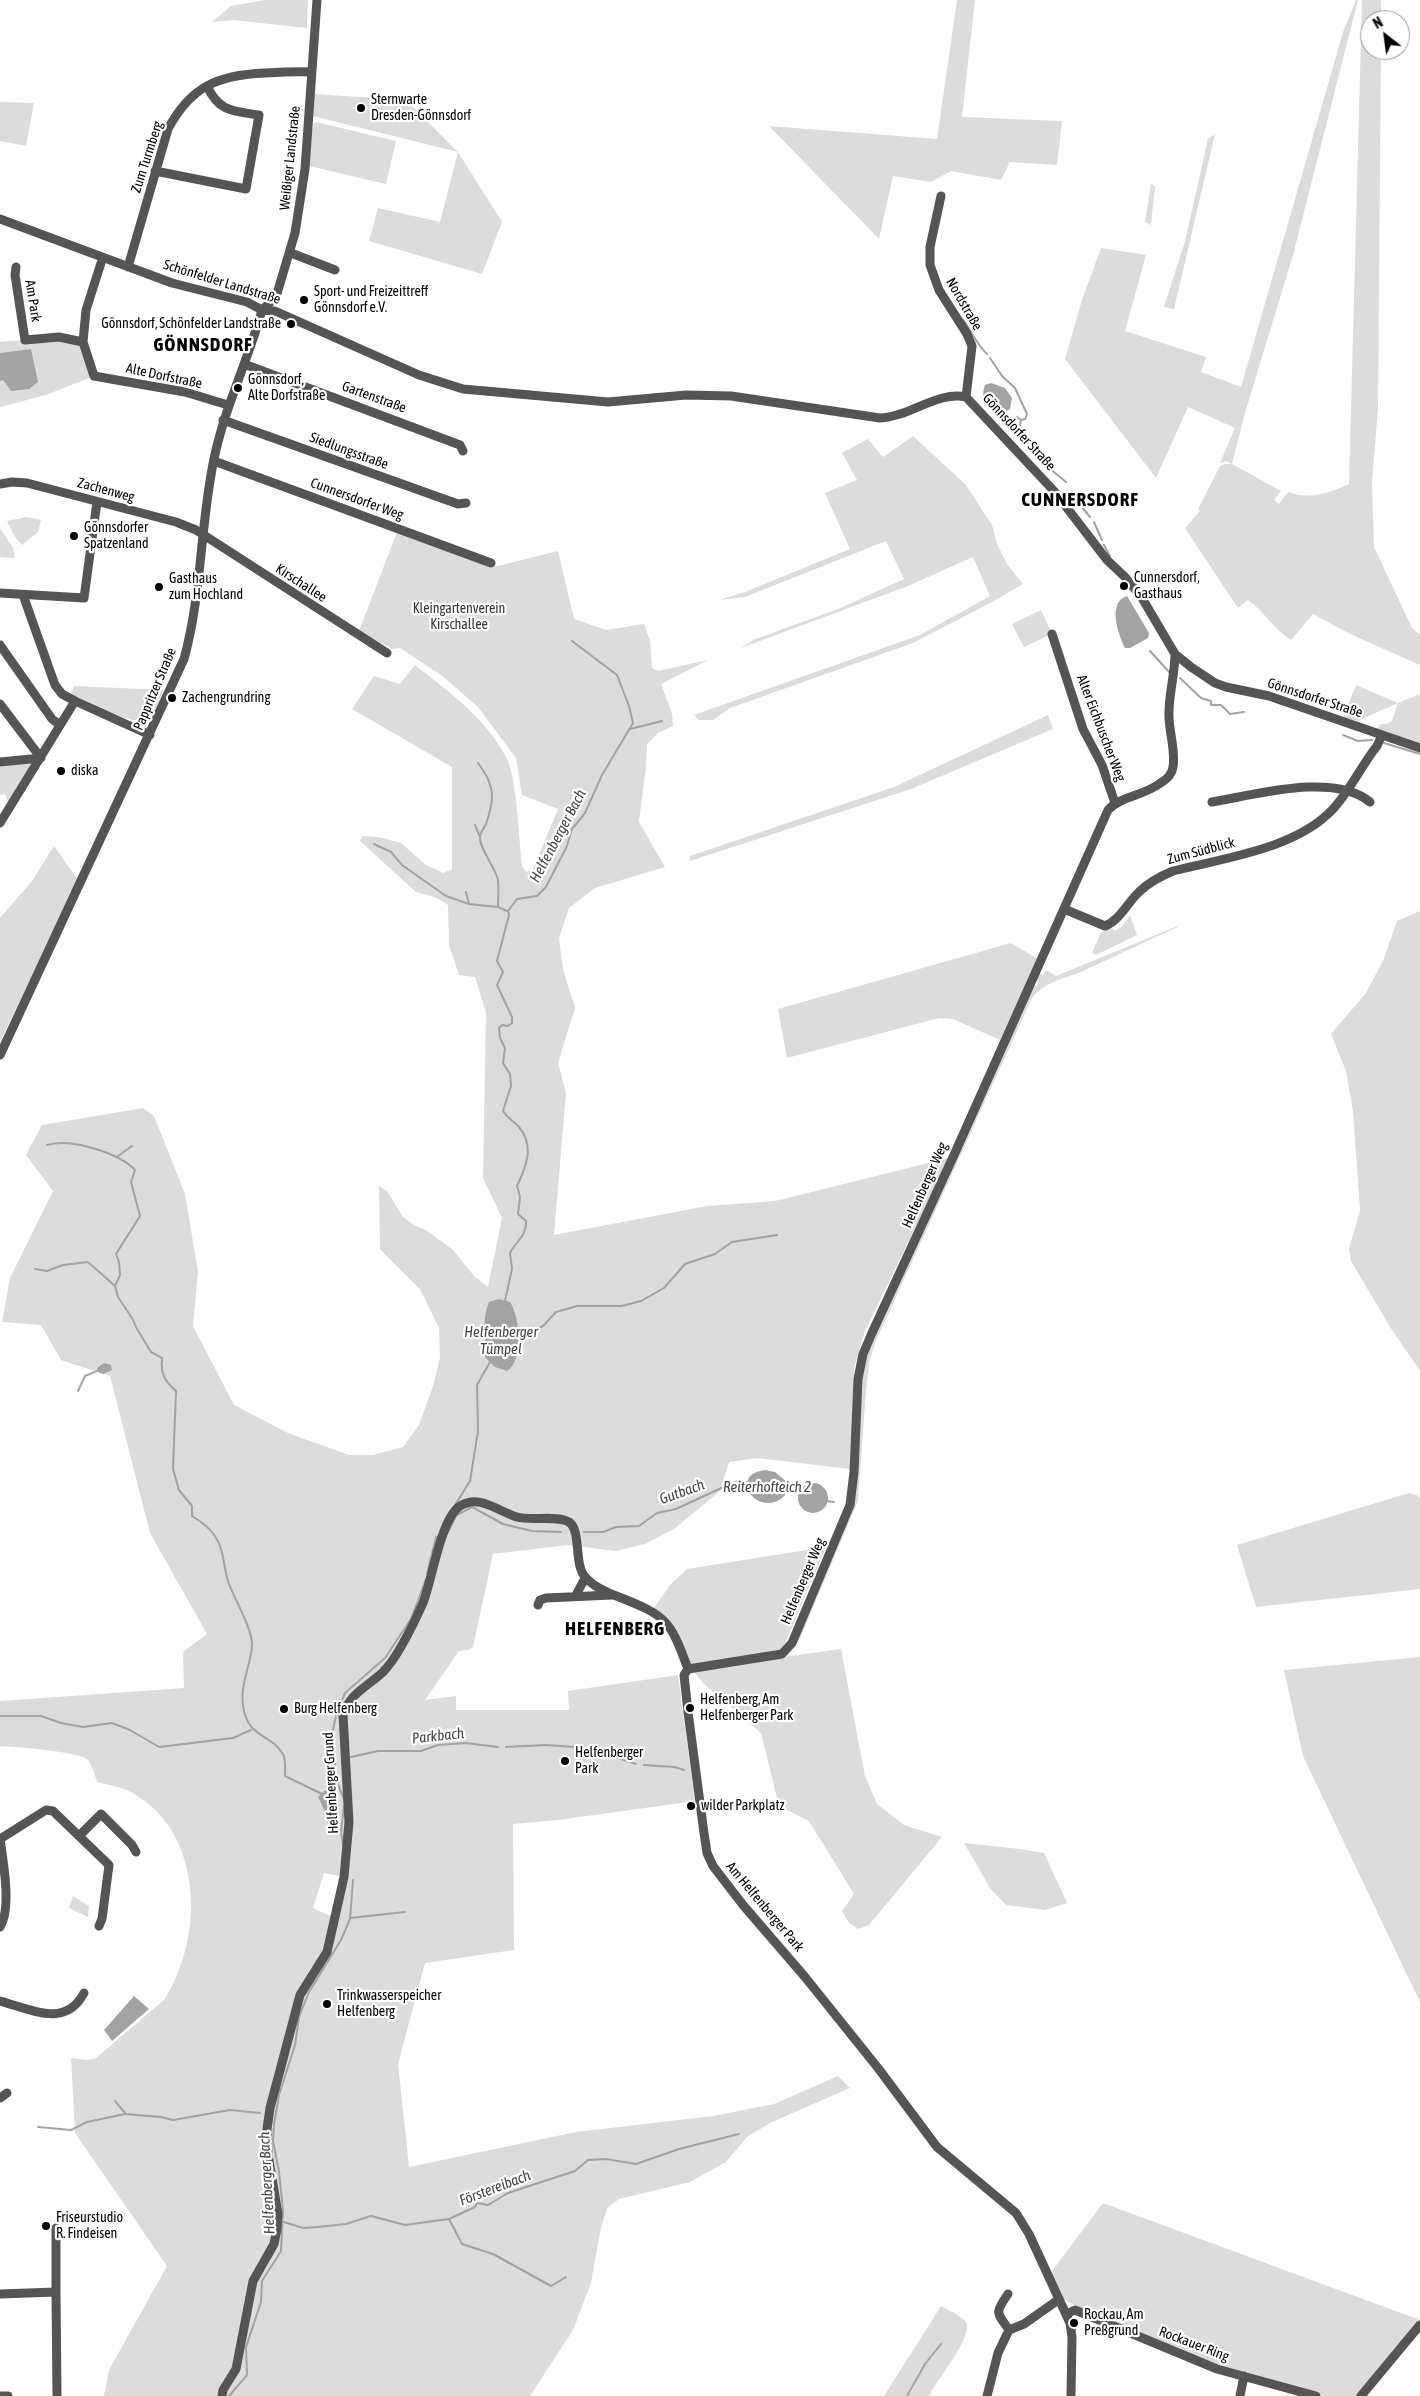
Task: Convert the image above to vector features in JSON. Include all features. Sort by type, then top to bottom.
[{"type":"street","name":"Weißiger Landstraße","points":[[262,310],[276,297],[290,253],[305,168],[317,0]]},
{"type":"street","name":"Zum Turmberg","points":[[128,267],[168,129],[178,111],[190,96],[219,79],[237,74],[312,72]]},
{"type":"street","points":[[155,171],[246,189],[259,115],[232,111],[218,105],[206,86]]},
{"type":"street","name":"Nordstraße","points":[[941,196],[930,247],[930,265],[939,290],[967,334],[972,346],[966,397]]},
{"type":"street","name":"Schönfelder Landstraße","points":[[0,219],[172,283],[246,302],[262,310],[275,311],[441,383],[485,392],[608,402],[706,395],[745,398],[808,408]]},
{"type":"street","points":[[290,253],[335,270]]},
{"type":"street","points":[[83,342],[86,310],[101,263]]},
{"type":"street","name":"Am Park","points":[[16,267],[15,274],[25,340],[59,337],[83,342]]},
{"type":"street","name":"Pappritzer Straße","points":[[0,1055],[171,690],[188,643],[214,460],[223,420],[262,310]]},
{"type":"street","name":"Alte Dorfstraße","points":[[83,342],[94,376],[184,392],[228,405]]},
{"type":"street","name":"Gartenstraße","points":[[244,364],[460,445],[463,451]]},
{"type":"street","name":"Gönnsdorfer Straße","points":[[808,408],[888,418],[953,396],[966,397],[1054,491],[1107,560],[1130,582],[1175,654],[1191,667],[1215,683],[1226,687],[1269,696],[1416,747]]},
{"type":"street","name":"Siedlungsstraße","points":[[223,420],[458,504],[466,503]]},
{"type":"street","name":"Cunnersdorfer Weg","points":[[214,460],[491,563]]},
{"type":"street","name":"Zachenweg","points":[[0,484],[12,482],[27,483],[176,522],[202,534]]},
{"type":"street","points":[[0,594],[84,598],[97,502]]},
{"type":"street","name":"Kirschallee","points":[[202,534],[386,654]]},
{"type":"street","points":[[23,594],[55,684],[62,694],[150,735]]},
{"type":"street","name":"Alter Eichbuscher Weg","points":[[1052,634],[1084,729],[1102,765],[1116,803]]},
{"type":"street","points":[[0,645],[52,719],[60,726]]},
{"type":"street","points":[[1116,803],[1147,792],[1167,778],[1173,768],[1168,711],[1175,674],[1175,654]]},
{"type":"street","points":[[1175,674],[1191,667]]},
{"type":"street","points":[[0,823],[76,701]]},
{"type":"street","points":[[0,704],[41,758]]},
{"type":"street","name":"Zum Südblick","points":[[1064,908],[1105,926],[1110,924],[1150,883],[1173,871],[1248,853],[1295,836],[1315,824],[1333,809],[1382,735]]},
{"type":"street","points":[[0,762],[41,758]]},
{"type":"street","points":[[1212,802],[1300,788],[1347,790],[1362,795],[1370,802]]},
{"type":"street","name":"Helfenberger Weg","points":[[688,1669],[782,1654],[792,1643],[850,1505],[854,1472],[858,1379],[863,1354],[1108,810],[1116,803]]},
{"type":"street","name":"Helfenberger Grund","points":[[222,2396],[223,2390],[236,2369],[253,2281],[274,2244],[277,2229],[278,2214],[268,2154],[267,2129],[270,2108],[300,1995],[327,1952],[344,1876],[349,1822],[343,1715],[347,1704],[354,1694],[382,1672],[392,1660],[422,1605],[445,1527],[454,1511],[462,1505],[470,1501],[480,1501],[516,1516],[530,1519],[564,1520],[571,1523],[574,1530],[581,1571],[585,1578]]},
{"type":"street","points":[[576,1595],[585,1578]]},
{"type":"street","name":"Am Helfenberger Park","points":[[585,1578],[612,1595],[651,1610],[668,1624],[675,1635],[688,1669],[684,1675],[684,1685],[707,1853],[713,1866],[743,1906],[815,1989],[916,2117],[937,2147],[1016,2213],[1028,2234],[1058,2300]]},
{"type":"street","name":"Am Helfenberger Park","points":[[538,1604],[540,1600],[546,1598],[576,1595],[612,1595]]},
{"type":"street","points":[[0,1927],[4,1918],[6,1884],[0,1839],[46,1810],[53,1811],[109,1865],[110,1869],[102,1919],[99,1926]]},
{"type":"street","points":[[79,1836],[101,1814],[132,1844],[136,1852]]},
{"type":"street","points":[[0,2001],[51,2015],[60,2015],[79,2002],[84,1993]]},
{"type":"street","points":[[56,2228],[57,2396]]},
{"type":"street","points":[[0,2294],[56,2292]]},
{"type":"street","points":[[1008,2294],[998,2308],[998,2317],[1009,2330]]},
{"type":"street","points":[[987,2396],[998,2353],[1009,2330],[1024,2324],[1058,2300],[1066,2314],[1072,2337],[1071,2396]]},
{"type":"street","name":"Rockauer Ring","points":[[1066,2314],[1075,2310],[1208,2365],[1316,2396]]},
{"type":"street","points":[[1361,2396],[1420,2325]]},
{"type":"street","points":[[1240,2396],[1244,2376]]},
{"type":"street","points":[[0,2396],[8,2396]]},
{"type":"green space","points":[[265,0],[308,0],[307,28],[233,20],[212,22],[231,6]]},
{"type":"green space","points":[[957,0],[975,0],[962,117],[1062,121],[1057,165],[1010,162],[1001,180],[951,171],[931,182],[893,176],[879,239],[769,126],[937,139]]},
{"type":"green space","points":[[1356,0],[1358,0],[1293,255],[1245,413],[1232,464],[1227,461],[1220,463],[1235,428],[1188,407],[1156,478],[1065,359],[1082,300],[1101,248],[1146,255],[1125,331],[1206,357],[1201,372],[1241,387],[1343,32]]},
{"type":"green space","points":[[1362,0],[1381,0],[1381,10],[1362,10]]},
{"type":"green space","points":[[1360,60],[1381,60],[1378,407],[1372,483],[1374,547],[1412,628],[1420,635],[1420,665],[1350,634],[1313,614],[1291,640],[1279,631],[1248,600],[1238,608],[1185,528],[1200,511],[1198,509],[1220,466],[1232,464],[1281,491],[1274,500],[1279,504],[1288,492],[1304,495],[1319,494],[1349,484]]},
{"type":"green space","points":[[314,94],[406,100],[458,152],[313,116]]},
{"type":"green space","points":[[0,102],[34,103],[26,146],[0,141]]},
{"type":"green space","points":[[316,122],[396,141],[386,184],[309,166],[313,125]]},
{"type":"green space","points":[[1215,134],[1174,309],[1164,307],[1185,241],[1208,139]]},
{"type":"green space","points":[[458,152],[502,222],[482,274],[369,241],[378,208],[440,222]]},
{"type":"green space","points":[[1151,183],[1155,187],[1151,225],[1145,222]]},
{"type":"green space","points":[[59,337],[83,342],[94,376],[46,395],[0,407],[0,381],[31,349],[0,353],[0,342]]},
{"type":"green space","points":[[913,436],[966,485],[992,525],[997,544],[1007,564],[1023,584],[913,643],[730,708],[713,720],[699,720],[694,715],[920,635],[990,596],[973,557],[908,586],[741,648],[753,640],[838,609],[904,579],[886,541],[745,597],[719,600],[745,592],[850,549],[825,493],[857,480],[842,453],[868,439],[883,457]]},
{"type":"green space","points":[[27,517],[41,520],[38,532],[22,545],[15,537],[7,521]]},
{"type":"green space","points":[[0,528],[13,548],[15,558],[0,557]]},
{"type":"green space","name":"Kleingartenverein Kirschallee","points":[[397,532],[486,565],[498,566],[558,551],[574,619],[606,630],[644,624],[650,641],[652,668],[658,671],[708,660],[661,684],[672,714],[673,726],[658,733],[647,744],[639,822],[665,867],[595,888],[569,908],[559,938],[563,969],[575,1008],[558,1063],[566,1093],[554,1235],[707,1206],[775,1201],[949,1158],[865,1331],[854,1368],[850,1469],[757,1458],[729,1462],[720,1491],[674,1529],[645,1544],[616,1551],[568,1545],[493,1554],[473,1647],[469,1650],[459,1651],[425,1700],[456,1696],[456,1710],[569,1710],[568,1691],[678,1675],[695,1801],[558,1820],[513,1824],[514,1950],[425,1963],[398,2064],[409,2167],[576,2132],[713,2116],[774,2104],[838,2076],[850,2088],[770,2123],[747,2137],[726,2162],[690,2182],[619,2199],[607,2208],[600,2232],[591,2283],[573,2330],[530,2396],[104,2396],[109,2370],[167,2266],[75,2133],[71,2058],[87,2060],[96,2058],[164,2000],[177,1975],[186,1948],[191,1919],[190,1889],[185,1861],[174,1834],[157,1812],[134,1794],[121,1788],[97,1782],[88,1760],[82,1757],[46,1750],[0,1746],[0,1701],[184,1688],[183,1652],[207,1634],[150,1533],[110,1376],[61,1360],[41,1325],[2,1322],[10,1278],[53,1191],[26,1155],[42,1125],[143,1108],[154,1116],[185,1194],[198,1272],[193,1326],[234,1405],[288,1433],[349,1455],[372,1455],[403,1447],[419,1425],[433,1386],[440,1358],[439,1328],[420,1289],[380,1249],[379,1186],[387,1191],[403,1217],[414,1225],[426,1230],[452,1249],[475,1277],[488,1287],[502,1218],[483,1178],[486,1013],[475,977],[459,975],[449,945],[448,905],[437,898],[416,892],[360,841],[362,836],[378,837],[401,843],[426,865],[443,873],[452,869],[452,767],[352,709],[374,676],[400,684],[415,665],[477,717],[497,743],[510,766],[515,794],[522,866],[526,872],[533,869],[558,809],[522,795],[516,758],[478,707],[441,675],[400,648],[392,649],[359,631]],"holes":[[[324,1873],[344,1877],[335,1918],[313,1908]]]},
{"type":"green space","points":[[1041,610],[1052,634],[1024,647],[1012,624]]},
{"type":"green space","points":[[1356,685],[1398,703],[1357,721],[1343,717]]},
{"type":"green space","points":[[74,686],[164,690],[151,715],[145,720],[139,721],[120,716],[71,694]]},
{"type":"green space","points":[[1420,694],[1420,744],[1377,730],[1380,724],[1392,721],[1398,703]]},
{"type":"green space","points":[[1048,715],[1053,729],[911,789],[690,861],[690,856],[894,787]]},
{"type":"green space","points":[[14,761],[29,762],[31,765],[8,802],[5,794],[0,795],[0,767],[14,765]]},
{"type":"green space","points":[[54,846],[78,880],[0,1042],[0,918],[32,881]]},
{"type":"green space","points":[[1420,911],[1420,1371],[1390,1327],[1351,1261],[1349,1248],[1360,1211],[1353,1111],[1346,1071],[1331,1034],[1366,993],[1383,961],[1397,921]]},
{"type":"green space","points":[[1130,915],[1137,935],[1096,955],[1092,953],[1101,932],[1112,928],[1115,931],[1121,927]]},
{"type":"green space","points":[[1180,925],[1083,971],[1049,984],[1032,998],[876,1341],[870,1359],[866,1390],[858,1501],[798,1643],[796,1642],[849,1514],[864,1362],[1032,986],[1036,986],[1038,983],[1036,979],[1038,973],[1043,975],[1046,970],[1056,976]]},
{"type":"green space","points":[[1011,943],[1038,959],[1000,1040],[953,1019],[939,1018],[787,1058],[778,1009]]},
{"type":"green space","points":[[1409,1493],[1417,1495],[1420,1499],[1420,1589],[1256,1607],[1237,1545]]},
{"type":"green space","points":[[826,1547],[784,1646],[783,1657],[841,1649],[865,1776],[877,1804],[904,1825],[942,1837],[869,1925],[858,1929],[849,1923],[842,1911],[854,1894],[809,1821],[779,1806],[761,1733],[704,1684],[689,1666],[681,1640],[670,1621],[654,1608],[670,1585],[687,1569]]},
{"type":"green space","points":[[1420,1657],[1420,2002],[1303,1756],[1284,1670]]},
{"type":"green space","points":[[964,1843],[1044,1853],[1067,1903],[1045,1910],[1006,1905],[990,1888]]},
{"type":"green space","points":[[73,1896],[89,1906],[88,1917],[69,1908]]},
{"type":"green space","points":[[1103,2203],[1420,2320],[1420,2325],[1357,2396],[1325,2396],[1244,2376],[1116,2327],[1063,2299],[1049,2275]]},
{"type":"green space","points":[[941,2306],[963,2319],[967,2327],[960,2347],[929,2396],[884,2396]]},
{"type":"water","points":[[31,349],[38,382],[29,389],[11,391],[3,380],[0,381],[0,353]]},
{"type":"water","points":[[991,383],[1005,388],[1012,398],[1010,409],[1000,416],[995,416],[984,398],[985,385]]},
{"type":"water","points":[[1127,596],[1149,633],[1148,638],[1130,648],[1125,648],[1116,619],[1117,605],[1121,599]]},
{"type":"water","name":"Helfenberger Tümpel","points":[[499,1299],[510,1302],[518,1327],[519,1338],[516,1358],[507,1371],[495,1367],[485,1357],[485,1315],[489,1302]]},
{"type":"water","points":[[104,1363],[111,1365],[112,1370],[103,1374],[98,1372],[97,1368]]},
{"type":"water","name":"Reiterhofteich 2","points":[[765,1470],[775,1472],[787,1482],[788,1491],[784,1497],[773,1503],[761,1502],[755,1499],[747,1488],[749,1477]]},
{"type":"water","points":[[813,1483],[824,1487],[828,1498],[824,1509],[813,1513],[802,1509],[798,1498],[802,1487]]},
{"type":"water","points":[[333,1788],[337,1793],[339,1803],[332,1812],[326,1814],[318,1797],[324,1791]]},
{"type":"water","points":[[134,1996],[149,2009],[112,2041],[104,2030]]},
{"type":"waterway","points":[[963,320],[987,354]]},
{"type":"waterway","points":[[990,358],[1002,376],[1015,388],[1027,414],[1025,419],[1021,420]]},
{"type":"waterway","points":[[1017,417],[1021,420],[1019,430],[1035,453]]},
{"type":"waterway","points":[[1043,463],[1066,482]]},
{"type":"waterway","points":[[1073,496],[1090,517]]},
{"type":"waterway","points":[[1094,522],[1102,540]]},
{"type":"waterway","points":[[1104,545],[1110,556]]},
{"type":"waterway","name":"Helfenberger Bach","points":[[505,1301],[512,1269],[510,1253],[523,1235],[526,1226],[526,1221],[518,1214],[520,1197],[517,1186],[526,1164],[528,1149],[524,1134],[503,1111],[511,1086],[510,1074],[503,1063],[505,1048],[500,1038],[499,1028],[502,1025],[508,1026],[512,1023],[512,1017],[497,985],[503,972],[497,961],[509,915],[508,911],[517,899],[537,896],[546,887],[567,846],[572,829],[585,813],[602,775],[633,723],[629,706],[617,675],[572,641]]},
{"type":"waterway","points":[[1150,651],[1170,673]]},
{"type":"waterway","points":[[1180,678],[1201,698],[1211,701],[1211,705],[1221,705],[1230,714],[1244,712]]},
{"type":"waterway","points":[[630,729],[662,721]]},
{"type":"waterway","points":[[1343,735],[1358,741],[1372,740]]},
{"type":"waterway","points":[[1384,743],[1420,754]]},
{"type":"waterway","points":[[478,763],[488,778],[492,792],[491,807],[480,841],[498,880],[498,907],[507,911]]},
{"type":"waterway","points":[[475,825],[480,837]]},
{"type":"waterway","points":[[374,844],[391,852],[402,865],[446,896],[469,904],[497,907]]},
{"type":"waterway","points":[[466,892],[469,904]]},
{"type":"waterway","points":[[47,1145],[57,1143],[94,1148],[118,1158],[135,1170],[131,1182],[140,1216],[116,1254],[120,1275],[115,1286],[118,1297],[151,1352],[162,1358],[164,1377],[176,1391],[173,1469],[179,1490],[192,1506],[192,1516],[208,1527],[218,1542],[229,1584],[249,1631],[252,1645],[242,1697],[245,1716],[254,1730],[272,1742],[283,1754],[285,1776],[322,1794]]},
{"type":"waterway","points":[[118,1156],[132,1146]]},
{"type":"waterway","points":[[517,1334],[533,1331],[543,1326],[556,1312],[577,1306],[622,1306],[641,1301],[664,1288],[685,1264],[715,1254],[732,1242],[777,1235]]},
{"type":"waterway","points":[[35,1269],[47,1271],[63,1265],[88,1262],[115,1286]]},
{"type":"waterway","name":"Helfenberger Bach","points":[[454,1507],[470,1481],[478,1431],[477,1385],[490,1362]]},
{"type":"waterway","points":[[78,1391],[85,1376],[97,1371]]},
{"type":"waterway","name":"Gutbach","points":[[584,1532],[603,1532],[616,1527],[639,1526],[657,1513],[676,1509],[730,1484],[739,1481],[749,1483]]},
{"type":"waterway","points":[[827,1501],[834,1502]]},
{"type":"waterway","name":"Gutbach","points":[[457,1515],[472,1507],[503,1524],[532,1531],[561,1532]]},
{"type":"waterway","name":"Helfenberger Bach","points":[[447,1534],[456,1516]]},
{"type":"waterway","name":"Helfenberger Bach","points":[[427,1574],[436,1537],[440,1536]]},
{"type":"waterway","name":"Helfenberger Bach","points":[[344,1799],[336,1780],[333,1730],[336,1716],[345,1693],[385,1658],[411,1619],[426,1579]]},
{"type":"waterway","points":[[0,1716],[41,1716],[61,1723],[83,1727],[112,1723],[130,1730],[159,1747],[233,1738],[251,1730]]},
{"type":"waterway","name":"Parkbach","points":[[351,1757],[378,1751],[421,1751],[438,1745],[466,1743],[498,1747]]},
{"type":"waterway","name":"Parkbach","points":[[506,1747],[546,1745],[589,1748],[636,1764]]},
{"type":"waterway","points":[[644,1765],[674,1767],[684,1770]]},
{"type":"waterway","name":"Helfenberger Bach","points":[[343,1844],[341,1832],[344,1806]]},
{"type":"waterway","name":"Helfenberger Bach","points":[[229,2396],[247,2375],[246,2347],[261,2302],[262,2281],[281,2251],[283,2210],[273,2141],[279,2095],[295,2045],[299,2017],[309,1992],[341,1940],[350,1919],[353,1880]]},
{"type":"waterway","points":[[350,1918],[405,1912]]},
{"type":"waterway","points":[[115,2101],[125,2113]]},
{"type":"waterway","points":[[38,2127],[71,2130],[87,2122],[125,2114],[173,2120],[230,2110],[260,2113]]},
{"type":"waterway","name":"Förstereibach","points":[[284,2222],[303,2228],[346,2224],[371,2216],[405,2225],[449,2219],[475,2207],[477,2203],[488,2205],[508,2193],[575,2171],[588,2160],[606,2159],[636,2164],[679,2149],[739,2134]]},
{"type":"waterway","points":[[449,2219],[462,2244],[493,2254],[551,2286],[566,2277]]},
{"type":"waterway","points":[[907,2396],[925,2364],[941,2344]]},
{"type":"place","name":"Sternwarte Dresden-Gönnsdorf","points":[[361,108]]},
{"type":"place","name":"Sport- und Freizeittreff Gönnsdorf e.V.","points":[[304,300]]},
{"type":"place","name":"Gönnsdorf, Schönfelder Landstraße","points":[[291,324]]},
{"type":"place","name":"Gönnsdorf, Alte Dorfstraße","points":[[238,388]]},
{"type":"place","name":"Gönnsdorfer Spatzenland","points":[[74,536]]},
{"type":"place","name":"Cunnersdorf, Gasthaus","points":[[1124,586]]},
{"type":"place","name":"Gasthaus zum Hochland","points":[[159,587]]},
{"type":"place","name":"Zachengrundring","points":[[172,698]]},
{"type":"place","name":"diska","points":[[61,771]]},
{"type":"place","name":"Helfenberg, Am Helfenberger Park","points":[[690,1708]]},
{"type":"place","name":"Burg Helfenberg","points":[[284,1709]]},
{"type":"place","name":"Helfenberger Park","points":[[565,1761]]},
{"type":"place","name":"wilder Parkplatz","points":[[691,1806]]},
{"type":"place","name":"Trinkwasserspeicher Helfenberg","points":[[327,2004]]},
{"type":"place","name":"Friseurstudio R. Findeisen","points":[[46,2226]]},
{"type":"place","name":"Rockau, Am Preßgrund","points":[[1074,2323]]},
{"type":"district","name":"GÖNNSDORF","points":[[203,345]]},
{"type":"district","name":"CUNNERSDORF","points":[[1080,500]]},
{"type":"district","name":"HELFENBERG","points":[[615,1629]]}]
